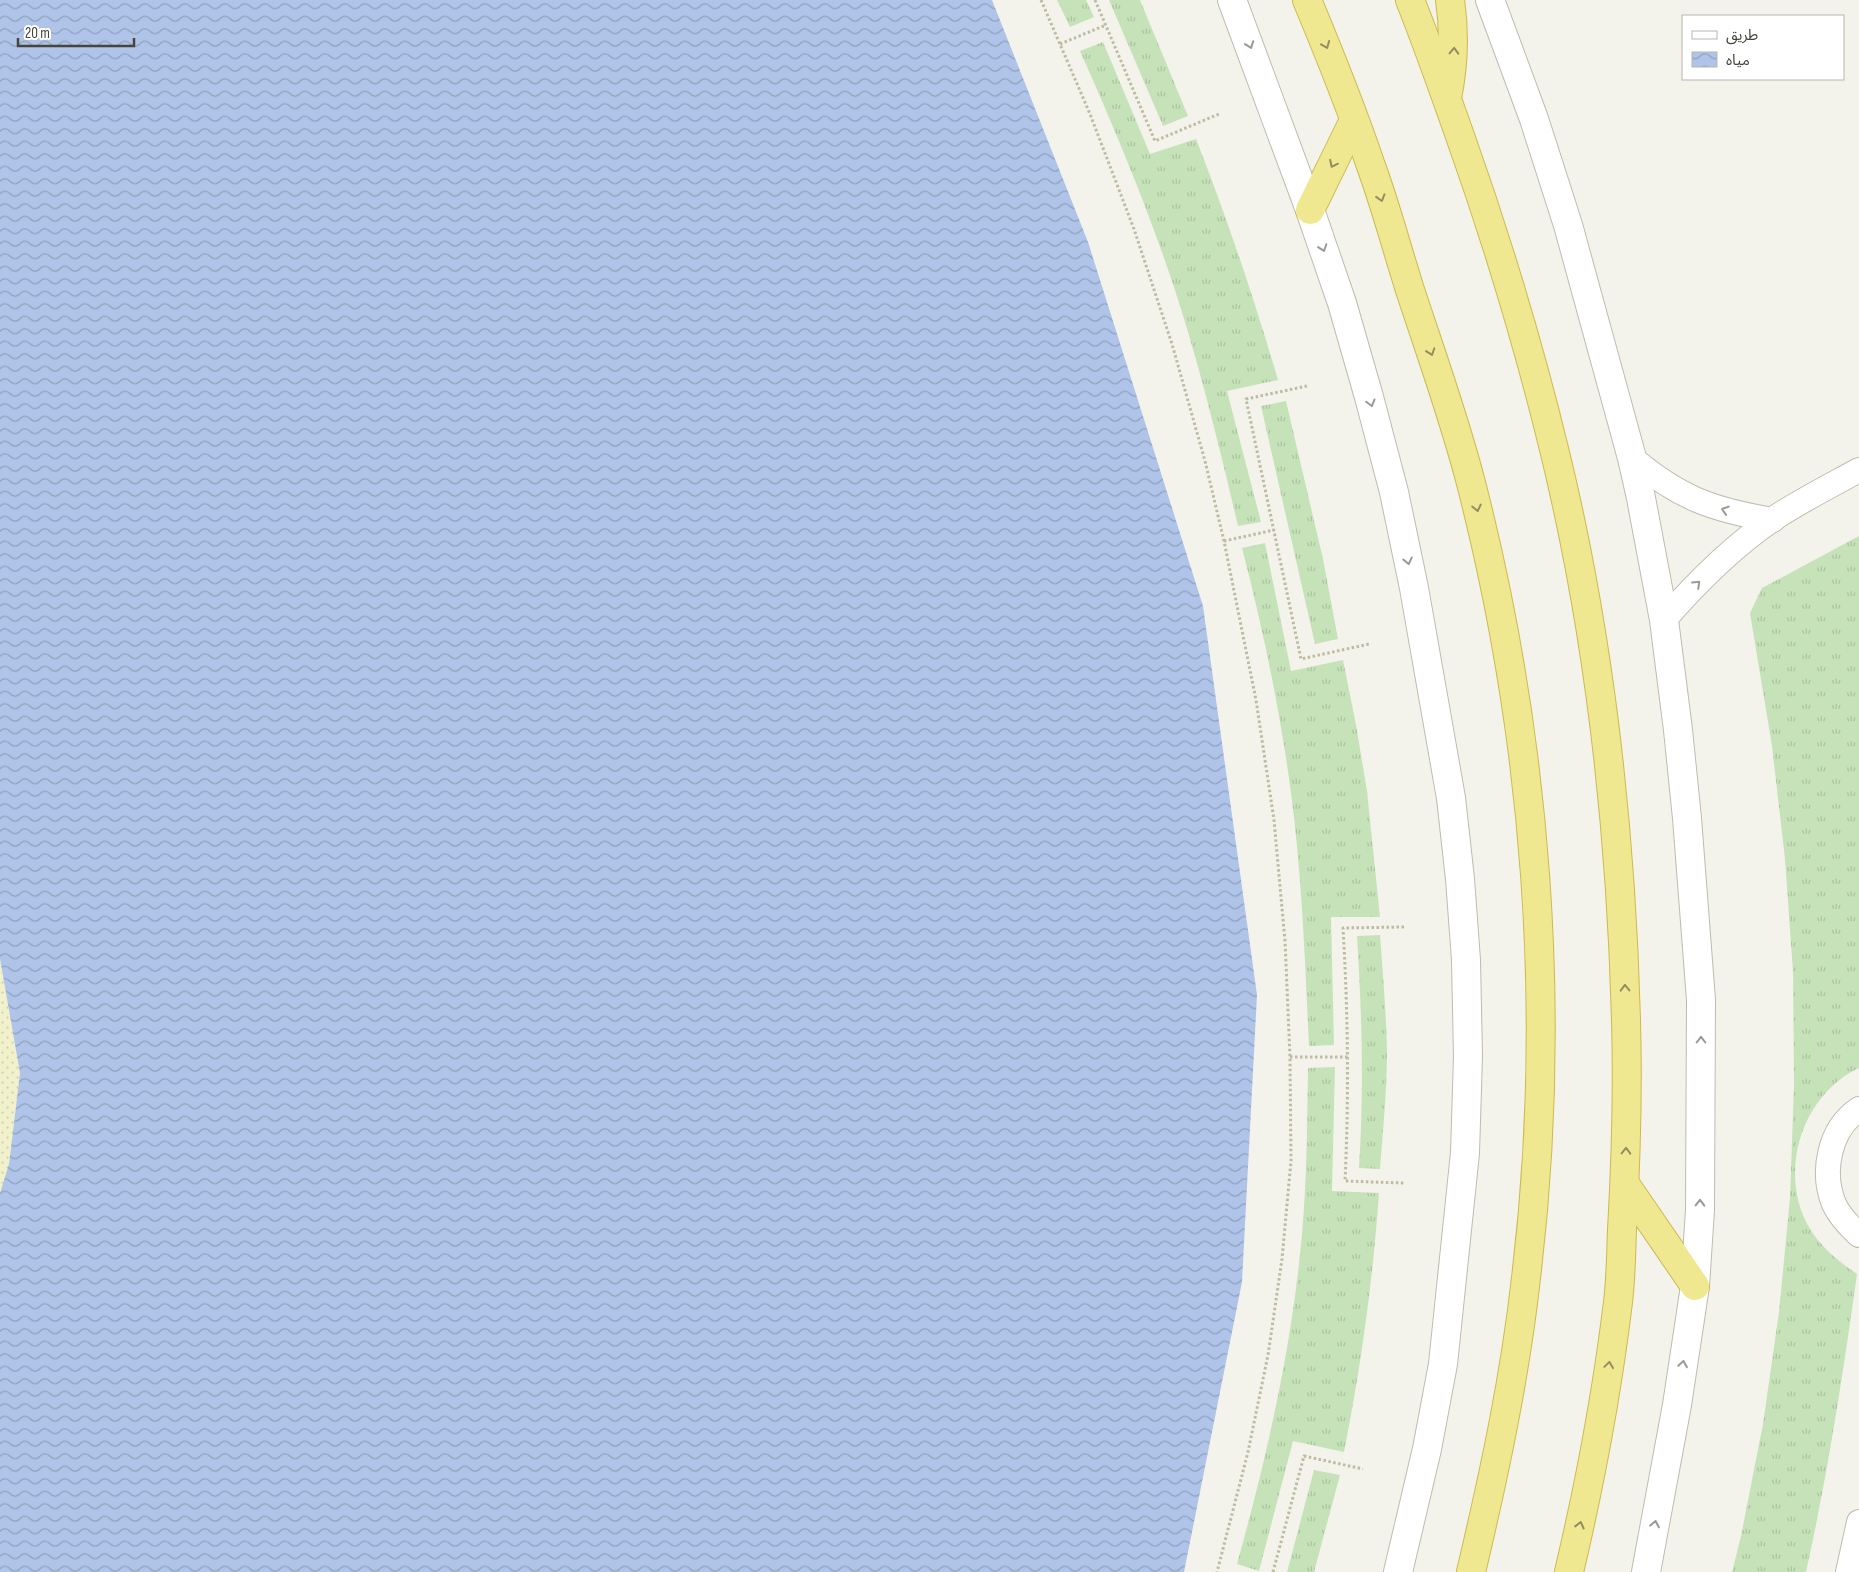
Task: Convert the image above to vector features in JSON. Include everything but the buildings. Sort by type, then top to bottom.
[{"type":"highway","points":[[1307,0],[1372,168],[1443,387],[1475,500],[1512,679],[1526,778],[1535,877],[1540,977],[1540,1078],[1536,1178],[1512,1376],[1494,1475],[1471,1572]]},
{"type":"highway","points":[[1410,0],[1489,216],[1525,335],[1556,456],[1581,578],[1601,700],[1615,824],[1624,948],[1627,1072],[1625,1184],[1619,1298],[1604,1402],[1585,1505],[1569,1572]]},
{"type":"highway","points":[[1447,99],[1454,50],[1450,0]]},
{"type":"highway","points":[[1310,210],[1354,120]]},
{"type":"highway","points":[[1625,1184],[1694,1286]]},
{"type":"street","points":[[1232,0],[1310,210],[1342,303],[1394,492],[1414,588],[1450,798],[1460,879],[1466,960],[1468,1056],[1465,1153],[1445,1344],[1427,1449],[1398,1572]]},
{"type":"street","points":[[1490,0],[1534,119],[1568,225],[1632,458],[1664,620],[1688,818],[1701,1000],[1700,1210],[1694,1286],[1677,1405],[1646,1572]]},
{"type":"lane","points":[[1632,458],[1660,480],[1698,501],[1735,513],[1773,520]]},
{"type":"lane","points":[[1664,620],[1716,566],[1773,520],[1859,470]]},
{"type":"lane","points":[[1859,1109],[1841,1128],[1832,1146],[1827,1165],[1829,1186],[1835,1205],[1845,1222],[1859,1235]]},
{"type":"lane","points":[[1848,1572],[1859,1522]]},
{"type":"path","points":[[1041,0],[1090,114],[1134,229],[1172,344],[1205,462],[1224,541],[1256,700],[1274,820],[1285,941],[1290,1057],[1291,1161],[1282,1259],[1268,1355],[1248,1452],[1218,1572]]},
{"type":"path","points":[[1096,0],[1155,141],[1219,114]]},
{"type":"path","points":[[1060,44],[1106,26]]},
{"type":"path","points":[[1307,386],[1246,399],[1301,659],[1369,644]]},
{"type":"path","points":[[1224,541],[1274,530]]},
{"type":"path","points":[[1404,927],[1343,928],[1348,1057],[1348,1120],[1345,1181],[1404,1183]]},
{"type":"path","points":[[1290,1057],[1348,1057]]},
{"type":"path","points":[[1273,1572],[1304,1456],[1363,1469]]},
{"type":"green space","points":[[1057,0],[1086,0],[1094,17],[1070,27]]},
{"type":"green space","points":[[1109,0],[1140,0],[1188,116],[1163,126]]},
{"type":"green space","points":[[1103,42],[1150,154],[1196,139],[1219,198],[1250,289],[1278,380],[1227,391],[1261,522],[1238,526],[1200,374],[1173,284],[1129,166],[1080,51]]},
{"type":"green space","points":[[1286,401],[1323,559],[1338,639],[1315,644],[1261,406]]},
{"type":"green space","points":[[1859,536],[1859,1068],[1839,1080],[1822,1097],[1809,1116],[1800,1138],[1796,1161],[1796,1184],[1800,1207],[1810,1229],[1831,1254],[1857,1274],[1835,1423],[1806,1572],[1732,1572],[1763,1424],[1779,1312],[1790,1198],[1794,1085],[1793,972],[1785,859],[1772,746],[1750,613],[1762,588]]},
{"type":"green space","points":[[1265,543],[1291,671],[1343,660],[1367,791],[1380,917],[1331,917],[1334,1045],[1309,1046],[1300,888],[1291,793],[1282,731],[1270,670],[1242,548]]},
{"type":"green space","points":[[1380,935],[1387,1050],[1386,1095],[1380,1169],[1359,1168],[1362,1052],[1357,936]]},
{"type":"green space","points":[[1335,1067],[1332,1191],[1379,1193],[1370,1291],[1361,1355],[1344,1452],[1293,1441],[1259,1571],[1237,1564],[1268,1442],[1292,1318],[1304,1213],[1308,1068]]},
{"type":"green space","points":[[1314,1470],[1340,1475],[1314,1572],[1287,1572]]},
{"type":"sand","points":[[0,959],[20,1073],[9,1164],[0,1193]]},
{"type":"water","points":[[0,0],[992,0],[1088,242],[1203,606],[1257,995],[1242,1282],[1184,1572],[0,1572],[0,1193],[9,1164],[20,1073],[0,959]]}]
